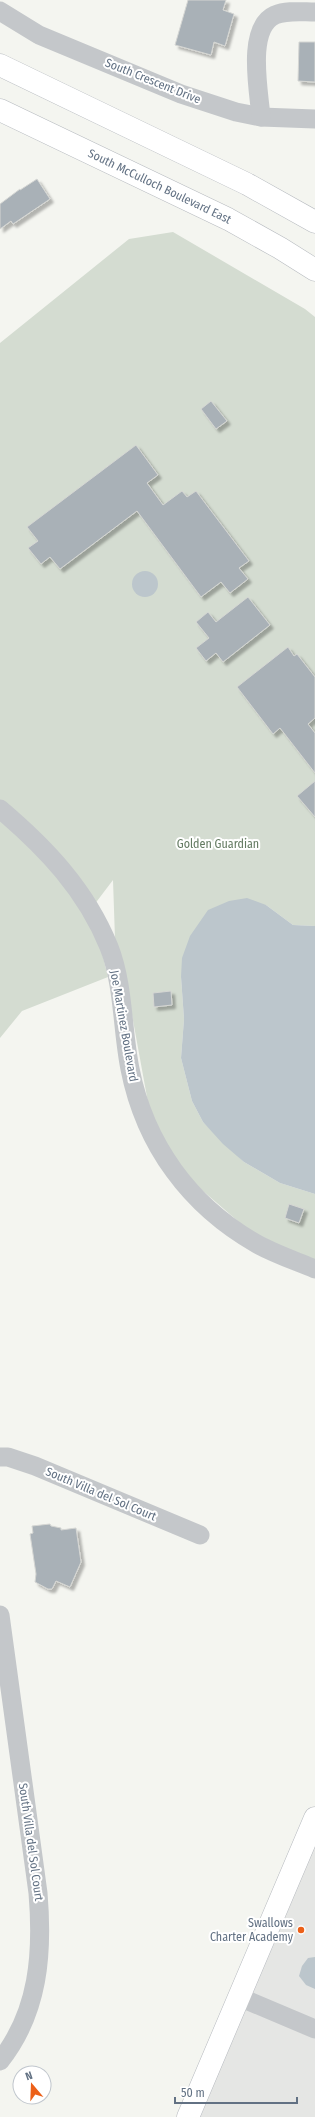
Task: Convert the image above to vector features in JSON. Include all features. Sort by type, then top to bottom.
[{"type":"main road","points":[[0,66],[246,184],[315,222]]},
{"type":"main road","name":"South McCulloch Boulevard East","points":[[0,110],[228,219],[280,248],[315,270]]},
{"type":"main road","points":[[188,2117],[315,1818]]},
{"type":"street","name":"South Crescent Drive","points":[[0,12],[39,35],[181,94],[236,112],[261,117],[315,119]]},
{"type":"street","points":[[261,117],[257,48],[261,30],[266,22],[275,15],[296,12],[315,12]]},
{"type":"street","name":"Joe Martinez Boulevard","points":[[0,809],[51,856],[79,891],[101,930],[109,948],[114,966],[129,1062],[136,1093],[154,1139],[180,1181],[215,1216],[258,1244],[315,1269]]},
{"type":"street","name":"South Villa del Sol Court","points":[[0,1457],[35,1466],[200,1536]]},
{"type":"street","name":"South Villa del Sol Court","points":[[0,1615],[38,1893],[41,1938],[35,1988],[29,2009],[19,2033],[0,2061]]},
{"type":"street","points":[[239,1997],[315,2029]]},
{"type":"shaded area","points":[[145,571],[154,575],[158,584],[154,593],[145,597],[136,593],[132,584],[136,575]]},
{"type":"shaded area","points":[[247,898],[266,905],[293,925],[315,926],[315,1194],[280,1183],[244,1162],[223,1144],[203,1122],[192,1101],[181,1058],[184,1019],[181,977],[182,958],[190,936],[208,910],[229,901]]},
{"type":"shaded area","points":[[315,1818],[315,2117],[188,2117]]},
{"type":"shaded area","points":[[315,1957],[315,1989],[306,1985],[299,1976],[302,1966],[308,1958]]},
{"type":"green space","name":"Golden Guardian","points":[[173,232],[305,309],[315,317],[315,926],[293,925],[266,905],[181,977],[184,1019],[181,1058],[192,1101],[203,1122],[244,1162],[280,1183],[315,1194],[315,1260],[254,1235],[188,1178],[165,1144],[149,1108],[128,993],[115,939],[113,880],[91,909],[108,977],[22,1011],[0,1038],[0,343],[129,239]]},
{"type":"building","points":[[188,0],[226,0],[223,10],[234,14],[225,46],[214,42],[211,55],[175,45]]},
{"type":"building","points":[[299,42],[315,42],[315,82],[298,81]]},
{"type":"building","points":[[37,179],[50,199],[13,224],[11,221],[0,229],[0,204],[20,189]]},
{"type":"building","points":[[211,401],[227,421],[216,429],[201,409]]},
{"type":"building","points":[[136,445],[158,475],[147,483],[163,505],[182,491],[187,497],[196,491],[249,561],[239,568],[248,579],[230,593],[221,582],[201,597],[137,511],[60,569],[50,557],[41,564],[28,548],[38,541],[27,527]]},
{"type":"building","points":[[248,597],[270,625],[223,662],[216,653],[206,661],[196,648],[209,638],[196,622],[208,612],[216,622]]},
{"type":"building","points":[[288,647],[294,656],[297,654],[315,677],[315,718],[308,724],[315,733],[315,773],[280,728],[273,734],[237,687]]},
{"type":"building","points":[[315,781],[315,817],[297,796]]},
{"type":"building","points":[[171,991],[172,1005],[154,1007],[153,993]]},
{"type":"building","points":[[289,1204],[304,1209],[299,1223],[285,1218]]},
{"type":"building","points":[[50,1524],[51,1526],[61,1528],[61,1530],[76,1528],[81,1562],[70,1587],[56,1581],[52,1589],[48,1589],[35,1582],[36,1574],[30,1534],[33,1533],[32,1526]]},
{"type":"place","name":"Swallows Charter Academy","points":[[301,1930]]}]
